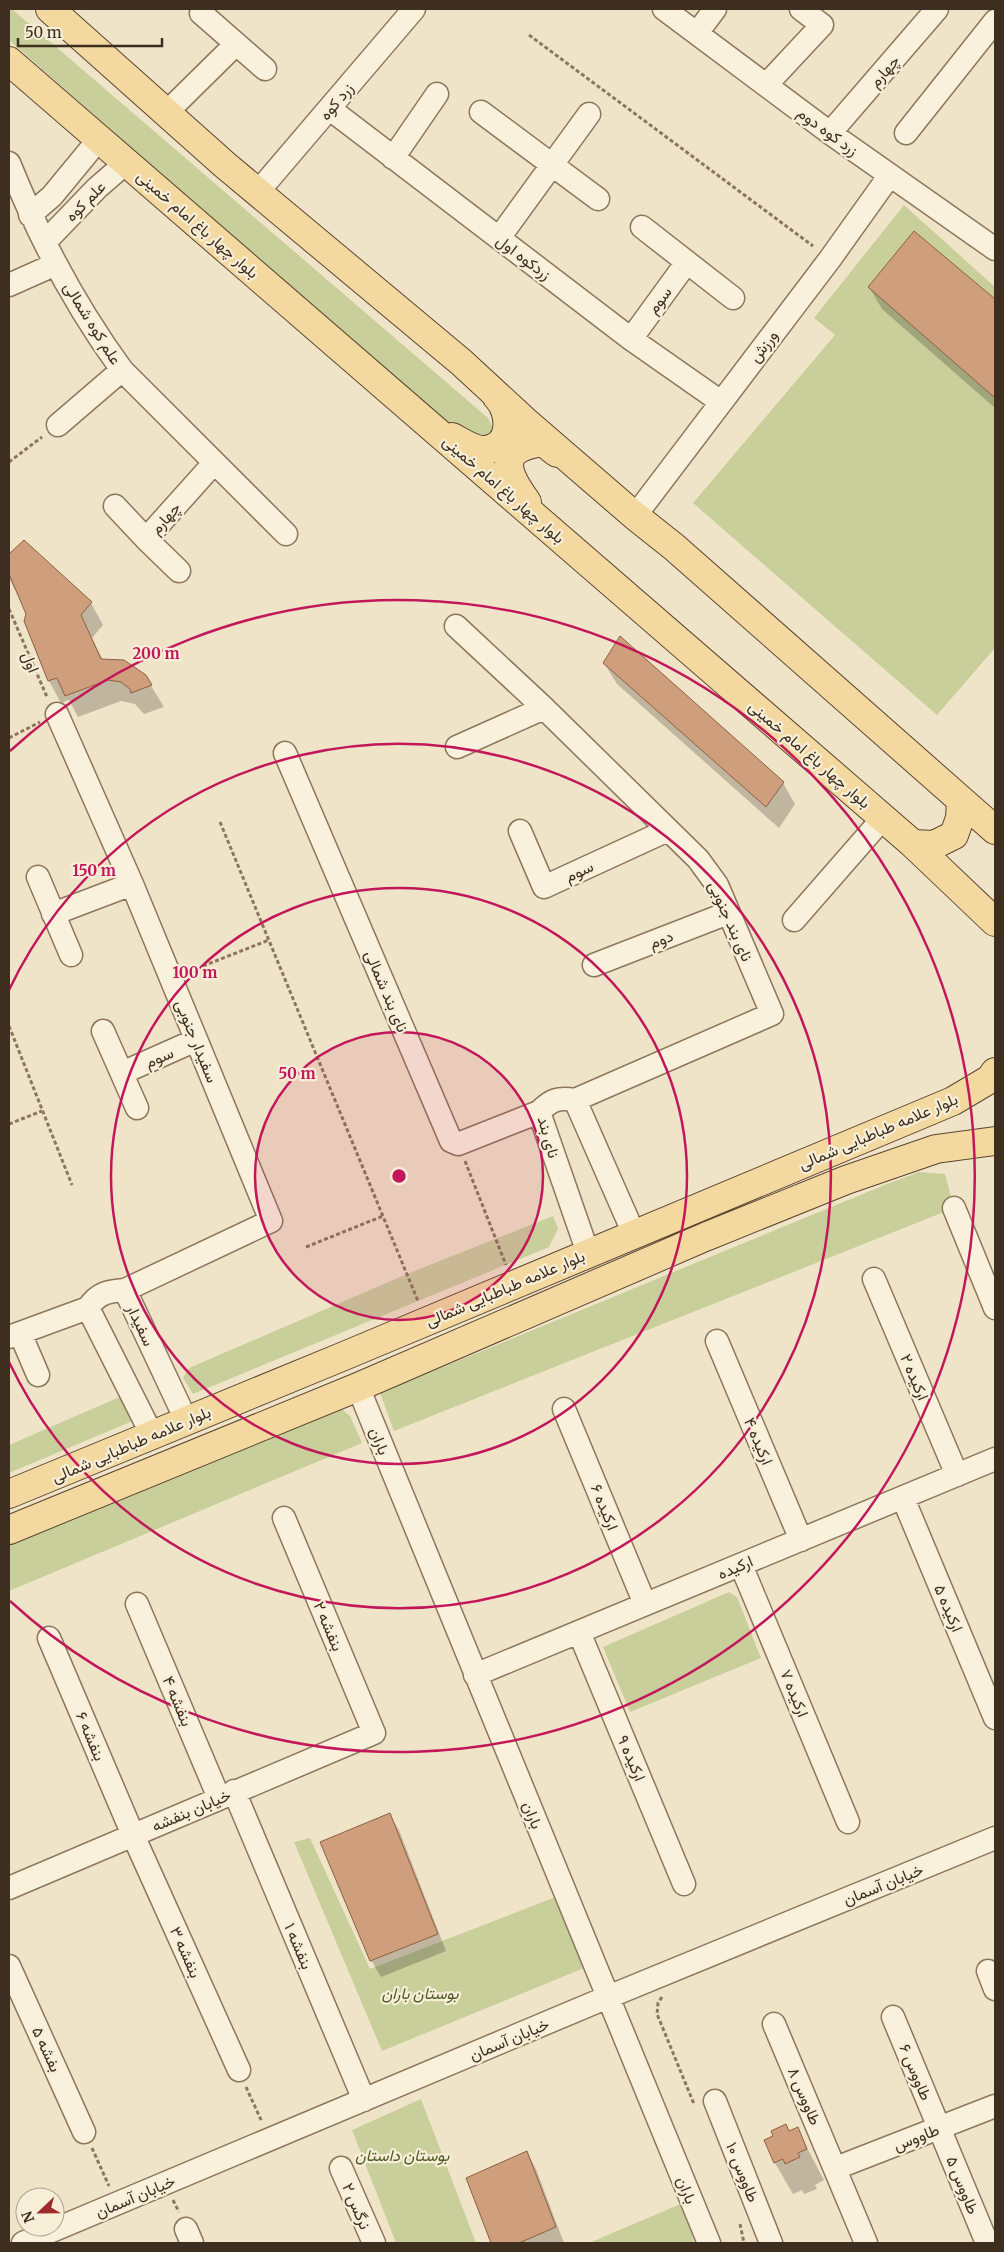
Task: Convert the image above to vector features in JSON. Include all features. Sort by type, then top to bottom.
[{"type":"main road","points":[[50,9],[257,193],[460,362],[592,479],[674,547],[995,830]]},
{"type":"main road","name":"بلوار چهار باغ امام خمینی","points":[[9,60],[913,844],[995,922]]},
{"type":"main road","points":[[429,424],[469,447],[484,450],[494,448],[508,432],[504,404],[460,362]]},
{"type":"main road","points":[[547,528],[511,481],[508,467],[511,458],[517,450],[528,444],[543,442],[592,479]]},
{"type":"main road","points":[[913,844],[934,844],[954,835],[960,818],[961,801]]},
{"type":"main road","name":"بلوار علامه طباطبایی شمالی","points":[[9,1494],[953,1101],[990,1079],[995,1072]]},
{"type":"main road","name":"بلوار علامه طباطبایی شمالی","points":[[9,1530],[358,1388],[705,1237],[846,1180],[936,1149],[995,1141]]},
{"type":"street","name":"زرد کوه","points":[[257,193],[414,9]]},
{"type":"street","name":"زرد کوه دوم","points":[[664,9],[890,176],[995,249]]},
{"type":"street","points":[[697,33],[715,9]]},
{"type":"street","points":[[766,85],[822,25],[801,9]]},
{"type":"street","name":"چهارم","points":[[830,132],[937,9]]},
{"type":"street","points":[[201,13],[265,69]]},
{"type":"street","points":[[906,133],[995,21]]},
{"type":"street","points":[[166,113],[236,44]]},
{"type":"street","points":[[393,158],[437,94]]},
{"type":"street","name":"زردکوه اول","points":[[330,109],[631,339],[721,402]]},
{"type":"street","points":[[480,112],[598,199]]},
{"type":"street","points":[[499,238],[589,114]]},
{"type":"street","name":"علم کوه","points":[[30,215],[52,196],[99,139]]},
{"type":"street","name":"علم کوه","points":[[45,242],[97,188],[127,162]]},
{"type":"street","name":"علم کوه شمالی","points":[[9,163],[30,215],[56,264],[105,346],[122,370],[286,534]]},
{"type":"street","name":"ورزش","points":[[635,516],[830,259],[890,176]]},
{"type":"street","points":[[642,227],[733,298]]},
{"type":"street","name":"سوم","points":[[631,339],[687,262]]},
{"type":"street","points":[[9,284],[56,264]]},
{"type":"street","points":[[58,425],[122,370]]},
{"type":"street","name":"چهارم","points":[[115,506],[146,539],[214,463]]},
{"type":"street","points":[[146,539],[179,571]]},
{"type":"street","name":"نای بند جنوبی","points":[[456,626],[544,708],[698,859],[712,878],[772,1014],[575,1100]]},
{"type":"street","points":[[458,747],[544,708]]},
{"type":"street","name":"سفیدار جنوبی","points":[[57,714],[132,884],[271,1221],[125,1290]]},
{"type":"street","name":"نای بند شمالی","points":[[285,753],[451,1141],[458,1144]]},
{"type":"street","points":[[794,920],[883,818]]},
{"type":"street","name":"سوم","points":[[520,831],[544,887],[668,830]]},
{"type":"street","points":[[38,877],[71,956]]},
{"type":"street","points":[[53,914],[132,884]]},
{"type":"street","name":"دوم","points":[[594,965],[728,913]]},
{"type":"street","points":[[103,1031],[137,1108]]},
{"type":"street","name":"سوم","points":[[122,1074],[196,1040]]},
{"type":"street","name":"نای بند","points":[[575,1100],[560,1097],[548,1103],[539,1112],[588,1253]]},
{"type":"street","points":[[575,1100],[634,1234]]},
{"type":"street","points":[[458,1144],[539,1112]]},
{"type":"street","points":[[954,1208],[995,1308]]},
{"type":"street","name":"ارکیده ۲","points":[[874,1279],[957,1475]]},
{"type":"street","name":"سفیدار","points":[[88,1308],[95,1298],[108,1291],[125,1290],[186,1420]]},
{"type":"street","points":[[38,1375],[14,1335],[88,1308],[152,1435]]},
{"type":"street","name":"ارکیده ۴","points":[[718,1342],[801,1540]]},
{"type":"street","name":"باران","points":[[358,1388],[709,2243]]},
{"type":"street","name":"ارکیده ۶","points":[[564,1409],[645,1604]]},
{"type":"street","name":"ارکیده","points":[[475,1675],[995,1459]]},
{"type":"street","name":"ارکیده ۵","points":[[903,1498],[995,1718]]},
{"type":"street","name":"بنفشه ۲","points":[[284,1518],[374,1733]]},
{"type":"street","name":"ارکیده ۷","points":[[742,1564],[848,1822]]},
{"type":"street","name":"بنفشه ۴","points":[[137,1604],[227,1795]]},
{"type":"street","name":"ارکیده ۹","points":[[579,1632],[684,1884]]},
{"type":"street","name":"بنفشه ۶","points":[[49,1638],[133,1834]]},
{"type":"street","name":"خیابان بنفشه","points":[[9,1888],[374,1733]]},
{"type":"street","name":"بنفشه ۱","points":[[227,1795],[364,2100]]},
{"type":"street","name":"بنفشه ۳","points":[[133,1834],[239,2070]]},
{"type":"street","name":"خیابان آسمان","points":[[23,2243],[608,1997],[995,1838]]},
{"type":"street","name":"بفشه ۵","points":[[9,1966],[84,2132]]},
{"type":"street","name":"طاووس ۶","points":[[893,2017],[940,2128]]},
{"type":"street","name":"طاووس ۸","points":[[774,2024],[866,2243]]},
{"type":"street","name":"طاووس ۱۰","points":[[715,2101],[771,2243]]},
{"type":"street","name":"طاووس","points":[[836,2168],[995,2106]]},
{"type":"street","name":"طاووس ۵","points":[[940,2128],[987,2243]]},
{"type":"street","name":"نرگس ۲","points":[[341,2168],[374,2243]]},
{"type":"path","points":[[529,35],[830,259]]},
{"type":"path","points":[[9,462],[58,425]]},
{"type":"path","name":"اول","points":[[9,609],[41,687],[57,714]]},
{"type":"path","points":[[9,738],[57,714]]},
{"type":"path","points":[[220,822],[426,1320]]},
{"type":"path","points":[[203,966],[269,940]]},
{"type":"path","points":[[9,1026],[72,1185]]},
{"type":"path","points":[[9,1124],[42,1111]]},
{"type":"path","points":[[458,1144],[514,1285]]},
{"type":"path","points":[[306,1248],[383,1216]]},
{"type":"path","points":[[239,2070],[270,2140]]},
{"type":"path","points":[[84,2132],[117,2204]]},
{"type":"path","points":[[166,2184],[189,2236]]},
{"type":"green space","points":[[9,9],[12,9],[488,418],[496,434],[491,440],[464,439],[9,40]]},
{"type":"green space","points":[[904,205],[995,287],[995,648],[937,715],[693,503],[835,335],[814,318]]},
{"type":"green space","points":[[919,1172],[945,1174],[954,1208],[394,1431],[380,1393]]},
{"type":"green space","points":[[553,1216],[558,1229],[549,1247],[193,1394],[183,1378],[189,1368],[407,1274]]},
{"type":"green space","points":[[122,1396],[135,1420],[9,1473],[9,1445]]},
{"type":"green space","points":[[339,1407],[350,1416],[362,1443],[9,1591],[9,1539]]},
{"type":"green space","points":[[729,1592],[737,1597],[761,1658],[630,1712],[603,1647]]},
{"type":"green space","name":"بوستان باران","points":[[310,1838],[370,1969],[558,1896],[584,1968],[382,2051],[294,1842]]},
{"type":"green space","name":"بوستان داستان","points":[[421,2099],[476,2243],[396,2243],[352,2130]]},
{"type":"green space","points":[[685,2202],[694,2243],[589,2243]]},
{"type":"building","points":[[914,231],[995,299],[995,398],[868,287]]},
{"type":"building","points":[[24,540],[92,602],[81,615],[101,659],[124,660],[146,675],[152,685],[131,693],[130,689],[121,682],[108,680],[65,696],[57,678],[48,681],[24,621],[26,614],[9,574],[9,554]]},
{"type":"building","points":[[620,636],[784,782],[766,807],[603,663]]},
{"type":"building","points":[[390,1813],[438,1934],[370,1961],[320,1842]]},
{"type":"building","points":[[786,2124],[789,2131],[798,2127],[807,2149],[798,2153],[800,2157],[785,2164],[783,2159],[774,2163],[764,2140],[773,2136],[771,2131]]},
{"type":"building","points":[[527,2151],[556,2227],[519,2243],[491,2243],[466,2178]]}]
